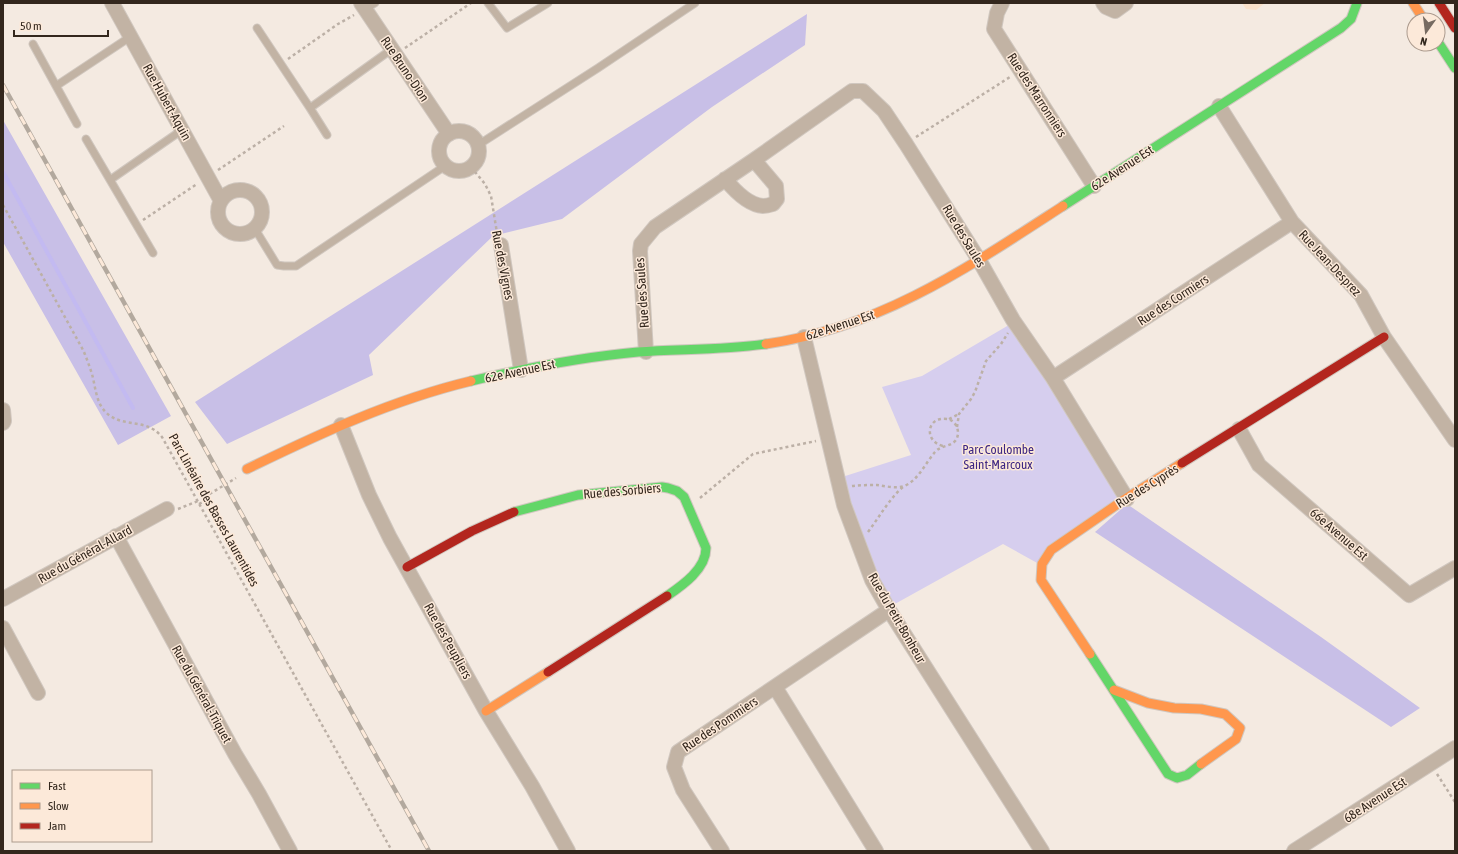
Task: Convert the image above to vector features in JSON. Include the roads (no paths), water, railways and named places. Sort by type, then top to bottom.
[{"type":"street","name":"Rue Hubert-Aquin","points":[[112,3],[221,201]]},
{"type":"street","name":"Rue des Marronniers","points":[[1002,3],[997,13],[994,29],[1094,186]]},
{"type":"street","points":[[1103,3],[1106,7],[1115,10],[1126,3]]},
{"type":"street","name":"62e Avenue Est","points":[[247,469],[314,436],[341,425],[418,397],[459,385],[521,370],[596,357],[646,352],[735,347],[804,337],[859,320],[905,302],[942,283],[979,260],[1346,25],[1353,16],[1357,3]]},
{"type":"street","points":[[1413,3],[1419,12]]},
{"type":"street","points":[[1439,3],[1455,28]]},
{"type":"street","name":"Rue Bruno-Dion","points":[[367,5],[394,52],[449,134]]},
{"type":"street","points":[[1445,52],[1455,68]]},
{"type":"street","name":"Rue des Saules","points":[[646,352],[640,252],[641,244],[655,227],[852,91],[863,91],[884,111],[979,260],[1013,320],[1053,378],[1127,499]]},
{"type":"street","name":"Rue Jean-Desprez","points":[[1219,106],[1292,222],[1360,295],[1384,337],[1455,440]]},
{"type":"street","points":[[459,131],[465,132],[471,136],[478,145],[478,158],[472,167],[461,171],[453,170],[445,166],[441,161],[439,151],[442,141],[449,134],[459,131]]},
{"type":"street","points":[[725,179],[737,194],[750,201],[763,206],[773,204],[777,199],[776,186],[754,160]]},
{"type":"street","points":[[240,190],[254,195],[261,205],[262,212],[261,220],[255,229],[243,234],[234,233],[225,228],[221,222],[218,212],[221,201],[226,195],[240,190]]},
{"type":"street","name":"Rue des Cormiers","points":[[1053,378],[1292,222]]},
{"type":"street","name":"Rue des Vignes","points":[[501,245],[521,370]]},
{"type":"street","name":"Rue du Petit-Bonheur","points":[[804,337],[844,505],[872,580],[889,610],[1042,851]]},
{"type":"street","name":"Rue des Cyprès","points":[[1114,690],[1148,703],[1168,707],[1201,709],[1225,714],[1240,728],[1236,739],[1187,775],[1177,778],[1168,774],[1041,580],[1042,564],[1051,550],[1127,499],[1384,337]]},
{"type":"street","points":[[3,410],[3,423]]},
{"type":"street","name":"Rue des Peupliers","points":[[341,425],[373,505],[486,711],[532,786],[568,851]]},
{"type":"street","name":"66e Avenue Est","points":[[1239,429],[1259,465],[1409,595],[1455,568]]},
{"type":"street","name":"Rue des Sorbiers","points":[[407,567],[472,531],[513,512],[578,495],[662,487],[674,489],[682,493],[706,548],[706,554],[701,566],[682,586],[650,608],[486,711]]},
{"type":"street","name":"Rue du Général-Allard","points":[[3,599],[116,536],[174,509]]},
{"type":"street","name":"Rue du Général-Triquet","points":[[116,536],[235,754],[290,851]]},
{"type":"street","name":"Rue des Pommiers","points":[[722,851],[683,790],[674,767],[678,752],[889,610]]},
{"type":"street","points":[[3,628],[38,693]]},
{"type":"street","points":[[775,687],[876,851]]},
{"type":"street","name":"68e Avenue Est","points":[[1294,851],[1455,748]]},
{"type":"lane","points":[[488,3],[507,28],[548,3]]},
{"type":"lane","points":[[478,145],[598,68],[695,3]]},
{"type":"lane","points":[[257,28],[327,135]]},
{"type":"lane","points":[[56,86],[130,37]]},
{"type":"lane","points":[[32,44],[77,124]]},
{"type":"lane","points":[[310,108],[394,52]]},
{"type":"lane","points":[[110,180],[182,130]]},
{"type":"lane","points":[[86,139],[153,253]]},
{"type":"lane","points":[[255,229],[277,265],[296,266],[445,166]]},
{"type":"waterway","points":[[3,172],[133,408]]},
{"type":"railway","points":[[3,85],[429,851]]},
{"type":"park label","name":"Parc Coulombe Saint-Marcoux","points":[[998,456]]}]
